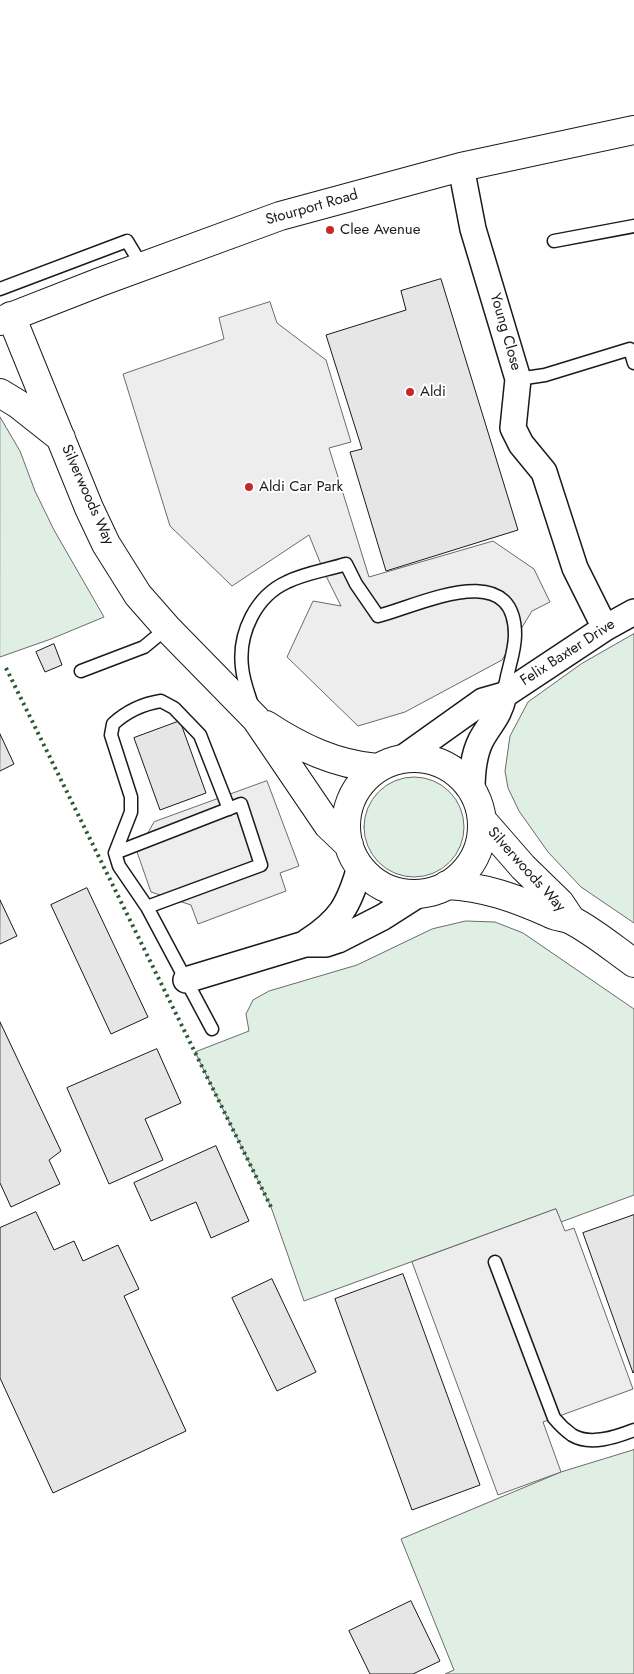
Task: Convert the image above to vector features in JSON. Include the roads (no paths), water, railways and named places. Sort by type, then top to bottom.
[{"type":"main road","name":"Stourport Road","points":[[6,319],[142,266],[280,216],[462,166],[634,130]]},
{"type":"main road","name":"Silverwoods Way","points":[[6,319],[62,439],[89,508],[106,544],[138,595],[167,628],[256,719],[328,825],[354,856]]},
{"type":"main road","points":[[0,393],[18,404],[62,439]]},
{"type":"main road","name":"Silverwoods Way","points":[[256,719],[291,742],[325,757],[355,766],[377,768]]},
{"type":"main road","points":[[403,758],[437,762],[457,773],[472,790],[482,820],[479,846],[474,858],[458,878],[447,885],[419,894],[396,892],[386,888],[367,875],[354,856],[346,820],[352,796],[367,776],[377,768],[403,758]]},
{"type":"main road","name":"Silverwoods Way","points":[[482,820],[523,867],[560,903],[570,920]]},
{"type":"main road","name":"Silverwoods Way","points":[[447,885],[473,886],[491,890],[570,920],[634,963]]},
{"type":"street","name":"Young Close","points":[[462,166],[473,229],[518,379],[513,428],[521,444],[544,472],[575,568],[605,628]]},
{"type":"street","name":"Felix Baxter Drive","points":[[403,758],[483,701],[504,695],[605,628],[634,612]]},
{"type":"street","points":[[472,790],[472,766],[480,741],[500,713],[504,695]]},
{"type":"street","points":[[305,944],[324,931],[342,913],[350,899],[354,856]]},
{"type":"street","points":[[186,980],[305,944],[326,944],[338,940],[383,917],[419,894]]},
{"type":"lane","points":[[554,241],[634,226]]},
{"type":"lane","points":[[0,289],[127,241],[142,266]]},
{"type":"lane","points":[[518,379],[545,376],[630,349],[634,363]]},
{"type":"lane","points":[[256,719],[242,669],[241,651],[251,616],[259,604],[277,586],[346,564],[356,584],[378,616],[464,591],[485,591],[503,599],[510,612],[515,635],[505,677],[504,695]]},
{"type":"lane","points":[[81,671],[144,648],[167,628]]},
{"type":"lane","points":[[212,1029],[148,907],[119,866],[115,853],[131,812],[131,797],[111,735],[112,724],[125,714],[147,704],[161,701],[174,708],[200,735],[229,809]]},
{"type":"lane","points":[[115,853],[241,804],[261,865],[148,907]]},
{"type":"lane","points":[[496,1262],[554,1418],[573,1436],[596,1440],[619,1436],[634,1430]]},
{"type":"place","name":"Clee Avenue","points":[[330,230]]},
{"type":"place","name":"Aldi","points":[[410,392]]},
{"type":"place","name":"Aldi Car Park","points":[[249,487]]}]
